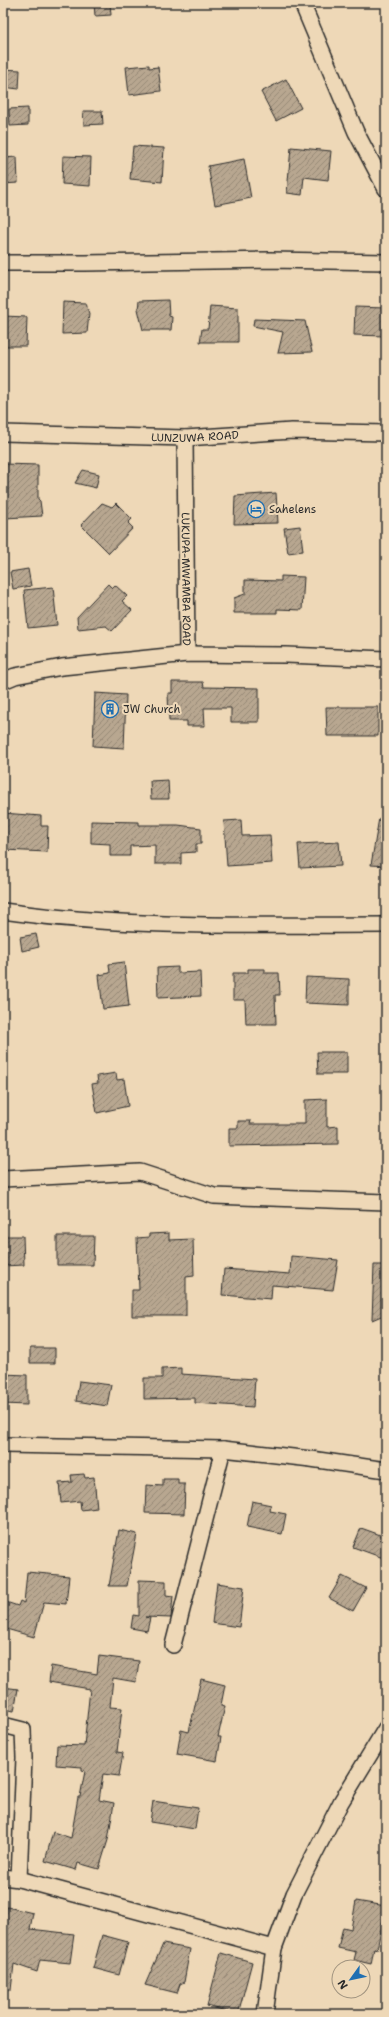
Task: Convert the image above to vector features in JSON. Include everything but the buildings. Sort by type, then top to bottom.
[{"type":"street","points":[[302,3],[356,132],[386,188]]},
{"type":"street","points":[[3,262],[85,263],[270,260],[386,262]]},
{"type":"street","name":"LUNZUWA ROAD","points":[[3,433],[185,438],[292,431],[386,433]]},
{"type":"street","name":"LUKUPA-MWAMBA ROAD","points":[[3,681],[15,676],[62,667],[187,654],[185,438]]},
{"type":"street","points":[[187,654],[286,655],[386,659]]},
{"type":"street","points":[[3,911],[113,923],[386,925]]},
{"type":"street","points":[[3,1179],[140,1172],[214,1196],[386,1202]]},
{"type":"street","points":[[3,1446],[223,1449],[311,1459],[386,1470]]},
{"type":"street","points":[[173,1645],[223,1449]]},
{"type":"street","points":[[3,1725],[23,1730],[24,1758],[19,1879]]},
{"type":"street","points":[[265,2014],[274,1948],[294,1894],[341,1802],[385,1734]]},
{"type":"street","points":[[3,1877],[19,1879],[274,1948]]},
{"type":"place","name":"Sahelens","points":[[256,509]]},
{"type":"place","name":"JW Church","points":[[110,709]]}]
